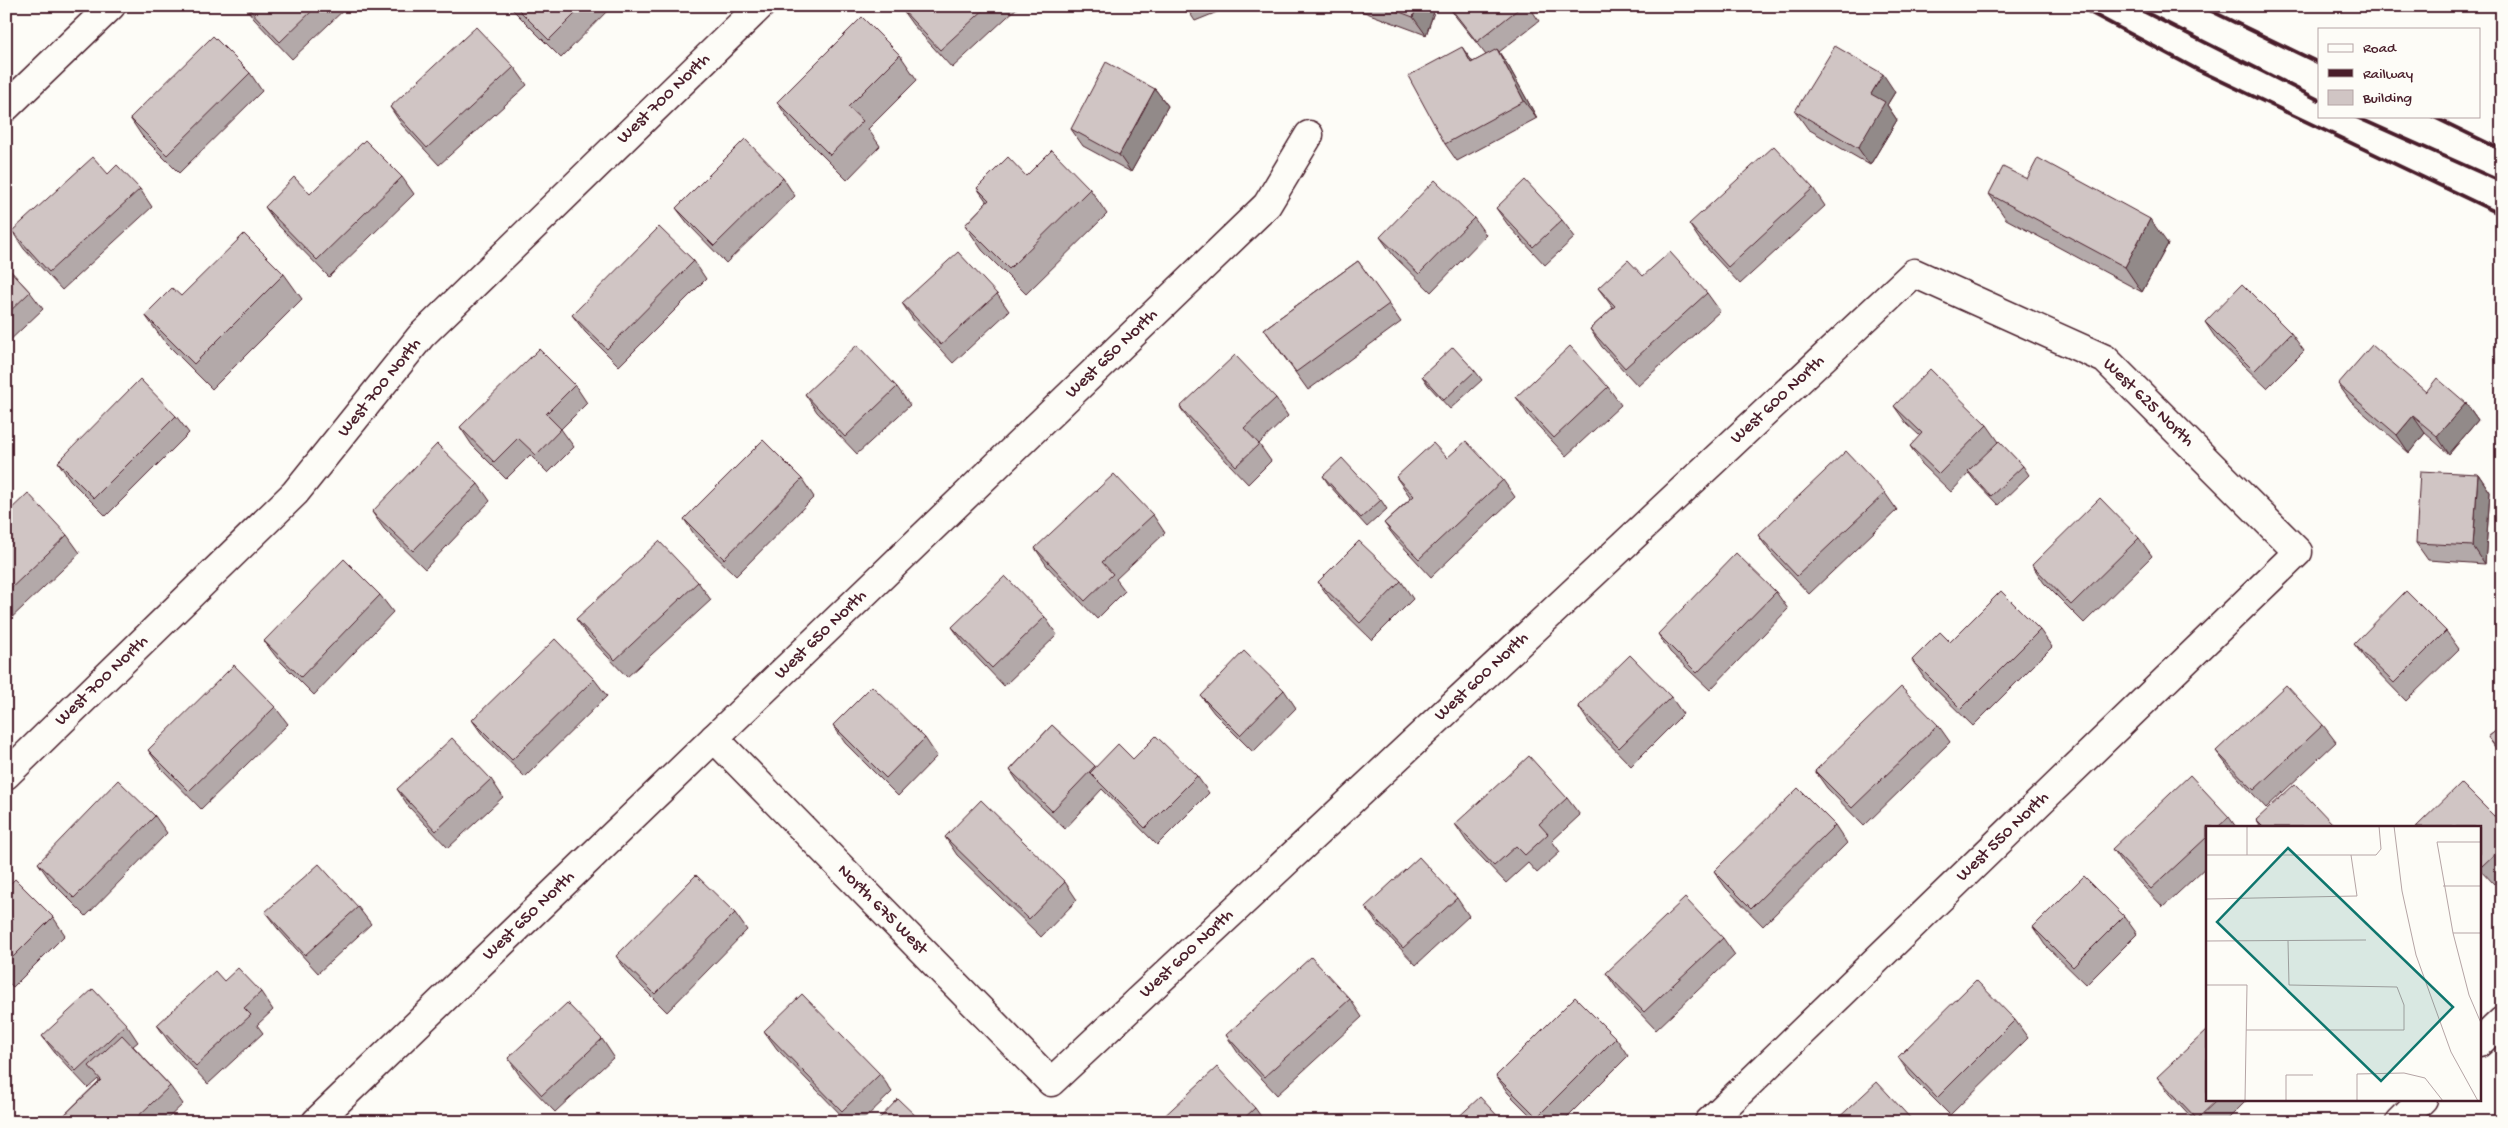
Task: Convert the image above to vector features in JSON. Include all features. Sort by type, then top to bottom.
[{"type":"street","points":[[6,107],[111,6]]},
{"type":"street","name":"West 700 North","points":[[6,775],[295,493],[421,336],[760,6]]},
{"type":"street","name":"West 650 North","points":[[316,1122],[1267,204],[1309,135]]},
{"type":"street","name":"West 625 North","points":[[1914,273],[2105,359],[2298,552]]},
{"type":"street","name":"West 600 North","points":[[1051,1082],[1914,273]]},
{"type":"street","name":"West 550 North","points":[[1709,1122],[2298,552]]},
{"type":"street","name":"North 675 West","points":[[714,738],[1051,1082]]},
{"type":"street","points":[[2480,1042],[2502,1020]]},
{"type":"street","points":[[2400,1122],[2422,1100]]},
{"type":"building","points":[[246,6],[317,6],[280,42]]},
{"type":"building","points":[[515,6],[583,6],[549,40]]},
{"type":"building","points":[[901,6],[988,6],[940,50]]},
{"type":"building","points":[[1384,6],[1417,6],[1413,17]]},
{"type":"building","points":[[1449,6],[1522,6],[1477,42]]},
{"type":"building","points":[[862,17],[900,55],[848,107],[863,121],[830,155],[777,102]]},
{"type":"building","points":[[476,27],[514,67],[427,148],[390,107]]},
{"type":"building","points":[[213,36],[250,73],[167,155],[130,118]]},
{"type":"building","points":[[1835,46],[1883,74],[1871,94],[1885,102],[1858,148],[1795,111]]},
{"type":"building","points":[[1462,47],[1471,63],[1497,49],[1524,101],[1445,144],[1408,76]]},
{"type":"building","points":[[1106,62],[1155,89],[1119,155],[1071,129]]},
{"type":"building","points":[[745,139],[783,178],[714,246],[676,208]]},
{"type":"building","points":[[365,140],[402,177],[317,260],[265,207],[294,177],[310,194]]},
{"type":"building","points":[[1774,146],[1813,188],[1728,267],[1689,224]]},
{"type":"building","points":[[1052,150],[1090,189],[1009,269],[965,225],[989,200],[977,188],[1008,157],[1026,176]]},
{"type":"building","points":[[93,157],[108,174],[117,165],[140,189],[49,272],[12,231]]},
{"type":"building","points":[[2038,158],[2150,219],[2125,267],[1989,194],[2003,167],[2027,179]]},
{"type":"building","points":[[1435,180],[1474,218],[1419,274],[1380,237]]},
{"type":"building","points":[[1525,180],[1562,220],[1533,247],[1496,208]]},
{"type":"building","points":[[659,227],[694,261],[607,349],[572,315]]},
{"type":"building","points":[[244,234],[284,274],[194,364],[145,315],[172,288],[181,296]]},
{"type":"building","points":[[958,252],[997,294],[941,345],[902,303]]},
{"type":"building","points":[[1670,252],[1707,293],[1625,368],[1590,329],[1615,306],[1598,288],[1628,260],[1643,276]]},
{"type":"building","points":[[1358,261],[1389,304],[1296,372],[1264,329]]},
{"type":"building","points":[[6,266],[30,292],[6,315]]},
{"type":"building","points":[[2242,284],[2291,333],[2254,371],[2205,322]]},
{"type":"building","points":[[857,345],[897,387],[845,437],[805,394]]},
{"type":"building","points":[[2372,345],[2426,392],[2437,378],[2466,403],[2437,436],[2413,416],[2397,435],[2338,384]]},
{"type":"building","points":[[1570,346],[1608,387],[1554,438],[1516,397]]},
{"type":"building","points":[[1453,347],[1475,371],[1444,400],[1422,376]]},
{"type":"building","points":[[539,349],[575,385],[546,414],[561,429],[536,455],[518,438],[494,462],[460,427]]},
{"type":"building","points":[[1235,355],[1276,398],[1244,428],[1259,444],[1236,466],[1180,407]]},
{"type":"building","points":[[1930,369],[1987,425],[1939,474],[1910,446],[1922,433],[1894,406]]},
{"type":"building","points":[[140,379],[176,416],[94,498],[58,462]]},
{"type":"building","points":[[763,440],[802,479],[724,559],[684,519]]},
{"type":"building","points":[[1466,441],[1503,480],[1419,559],[1384,523],[1414,496],[1396,477],[1433,443],[1447,458]]},
{"type":"building","points":[[1999,441],[2023,466],[1991,496],[1968,471]]},
{"type":"building","points":[[437,444],[478,484],[413,551],[372,512]]},
{"type":"building","points":[[1846,451],[1885,493],[1797,576],[1758,535]]},
{"type":"building","points":[[1342,458],[1381,500],[1361,518],[1323,476]]},
{"type":"building","points":[[2420,471],[2478,474],[2473,546],[2416,543]]},
{"type":"building","points":[[1114,474],[1153,515],[1102,562],[1113,574],[1085,601],[1035,548]]},
{"type":"building","points":[[28,493],[67,535],[6,593],[6,514]]},
{"type":"building","points":[[2100,498],[2139,538],[2071,605],[2032,565]]},
{"type":"building","points":[[659,541],[698,582],[615,660],[576,619]]},
{"type":"building","points":[[1359,541],[1401,581],[1360,623],[1318,582]]},
{"type":"building","points":[[1736,553],[1776,592],[1697,673],[1658,634]]},
{"type":"building","points":[[344,559],[380,595],[301,677],[264,641]]},
{"type":"building","points":[[1005,576],[1045,617],[992,668],[952,627]]},
{"type":"building","points":[[2001,591],[2040,630],[1961,709],[1912,660],[1940,632],[1950,642]]},
{"type":"building","points":[[2406,591],[2446,631],[2394,683],[2354,644]]},
{"type":"building","points":[[555,639],[594,679],[512,760],[472,720]]},
{"type":"building","points":[[1244,651],[1284,690],[1240,735],[1201,696]]},
{"type":"building","points":[[1630,655],[1671,697],[1619,748],[1578,706]]},
{"type":"building","points":[[234,665],[275,707],[189,791],[148,750]]},
{"type":"building","points":[[2286,685],[2323,725],[2254,790],[2216,751]]},
{"type":"building","points":[[872,686],[925,738],[886,778],[833,725]]},
{"type":"building","points":[[1901,687],[1938,725],[1852,808],[1815,771]]},
{"type":"building","points":[[1052,725],[1095,766],[1052,811],[1010,770]]},
{"type":"building","points":[[2502,726],[2502,755],[2488,737]]},
{"type":"building","points":[[1156,736],[1197,776],[1145,828],[1090,773],[1118,744],[1133,759]]},
{"type":"building","points":[[452,738],[491,779],[436,831],[397,789]]},
{"type":"building","points":[[1529,756],[1567,798],[1539,824],[1548,834],[1525,855],[1516,846],[1494,866],[1455,824]]},
{"type":"building","points":[[2190,775],[2229,817],[2219,826],[2206,826],[2206,838],[2151,889],[2112,849]]},
{"type":"building","points":[[118,780],[155,816],[74,898],[38,863]]},
{"type":"building","points":[[2461,783],[2502,824],[2502,847],[2482,866],[2480,865],[2480,826],[2417,826]]},
{"type":"building","points":[[2295,784],[2332,823],[2329,826],[2262,826],[2256,820]]},
{"type":"building","points":[[1798,788],[1835,825],[1751,908],[1714,871]]},
{"type":"building","points":[[981,800],[1065,882],[1029,919],[945,837]]},
{"type":"building","points":[[1419,857],[1457,898],[1403,948],[1365,907]]},
{"type":"building","points":[[319,864],[358,907],[305,955],[265,912]]},
{"type":"building","points":[[696,875],[735,913],[655,994],[616,956]]},
{"type":"building","points":[[2084,876],[2124,916],[2073,967],[2033,927]]},
{"type":"building","points":[[15,879],[53,917],[6,964],[6,888]]},
{"type":"building","points":[[1685,898],[1723,938],[1644,1012],[1606,973]]},
{"type":"building","points":[[1311,957],[1350,999],[1264,1077],[1226,1035]]},
{"type":"building","points":[[238,968],[261,992],[244,1008],[251,1015],[196,1066],[157,1025],[215,971],[224,981]]},
{"type":"building","points":[[1976,980],[2015,1020],[1937,1098],[1898,1057]]},
{"type":"building","points":[[93,989],[126,1024],[76,1071],[42,1036]]},
{"type":"building","points":[[802,994],[880,1074],[842,1111],[764,1031]]},
{"type":"building","points":[[1575,997],[1616,1038],[1537,1117],[1496,1076]]},
{"type":"building","points":[[567,1003],[602,1039],[542,1095],[508,1058]]},
{"type":"building","points":[[2206,1031],[2206,1100],[2217,1100],[2197,1119],[2157,1077]]},
{"type":"building","points":[[122,1035],[170,1086],[132,1122],[57,1122],[101,1080],[89,1066]]},
{"type":"building","points":[[1217,1067],[1255,1108],[1240,1122],[1158,1122]]},
{"type":"building","points":[[1877,1082],[1912,1122],[1834,1122]]},
{"type":"building","points":[[1480,1097],[1503,1122],[1453,1122]]},
{"type":"building","points":[[898,1099],[921,1121],[924,1118],[928,1122],[876,1122]]},
{"type":"railway","points":[[2078,6],[2198,70],[2502,215]]},
{"type":"railway","points":[[2133,6],[2318,99]]},
{"type":"railway","points":[[2201,6],[2318,63]]},
{"type":"railway","points":[[2358,118],[2502,182]]},
{"type":"railway","points":[[2436,118],[2502,150]]}]
